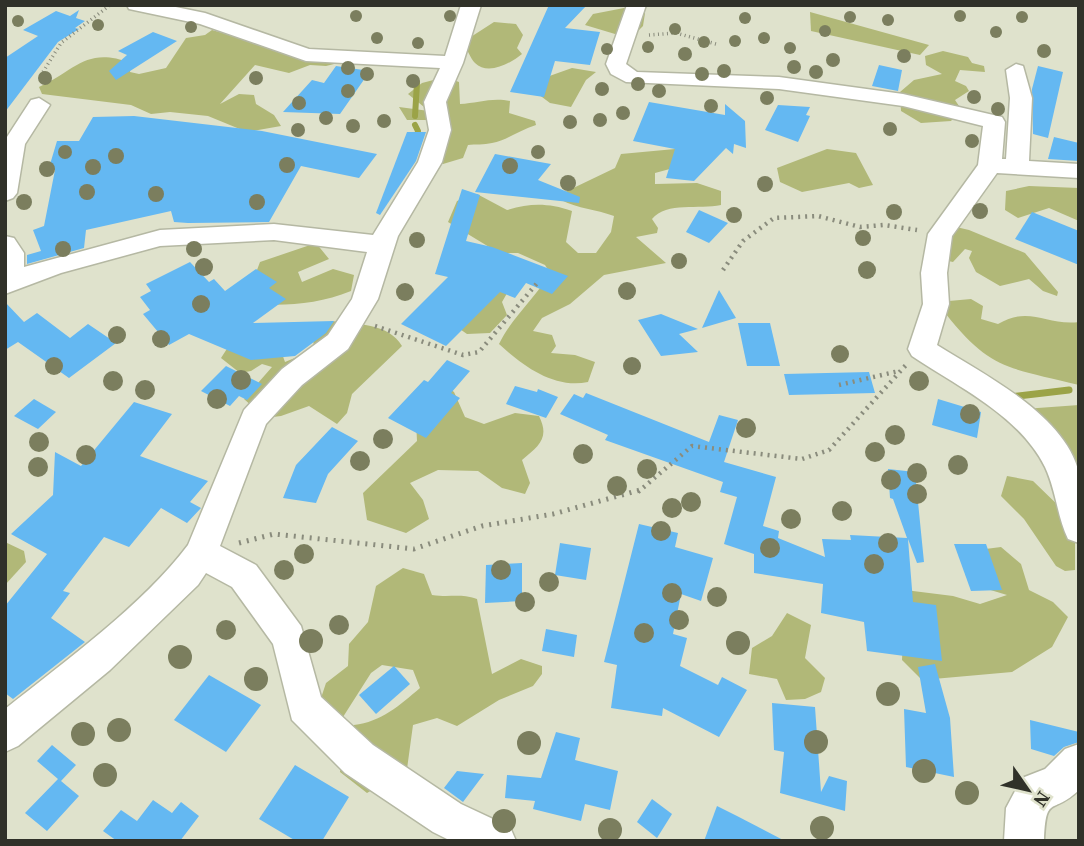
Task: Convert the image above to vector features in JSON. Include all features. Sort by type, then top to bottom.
[{"type":"street","points":[[136,5],[205,19],[306,55],[453,62]]},
{"type":"street","points":[[5,733],[97,657],[186,574],[201,553],[254,418],[292,377],[338,342],[354,319],[365,299],[382,245],[430,162],[440,130],[435,102],[453,62],[471,5]]},
{"type":"street","points":[[637,5],[616,67],[633,78],[779,83],[903,100],[994,122],[990,165],[967,201],[940,234],[934,274],[936,304],[922,349],[998,399],[1043,437],[1074,493],[1079,529]]},
{"type":"street","points":[[1016,70],[1021,98],[1017,168]]},
{"type":"street","points":[[5,194],[14,144],[39,105]]},
{"type":"street","points":[[990,165],[1079,171]]},
{"type":"street","points":[[5,244],[11,253],[8,283],[53,266],[160,238],[274,232],[382,245]]},
{"type":"street","points":[[201,553],[244,576],[289,638],[305,707],[359,759],[447,818],[496,841]]},
{"type":"street","points":[[1024,841],[1026,808],[1036,792],[1058,783],[1079,763]]},
{"type":"path","points":[[43,72],[56,49],[110,5]]},
{"type":"path","points":[[626,38],[676,33],[716,44]]},
{"type":"path","points":[[723,270],[743,241],[774,218],[818,216],[860,227],[884,225],[940,234]]},
{"type":"path","points":[[354,319],[463,355],[479,352],[538,282]]},
{"type":"path","points":[[201,553],[274,534],[414,549],[482,526],[552,514],[637,493],[692,446],[802,459],[829,450],[922,349]]},
{"type":"path","points":[[839,384],[900,371]]},
{"type":"green space","points":[[624,8],[645,13],[643,26],[635,34],[615,34],[585,25],[593,14]]},
{"type":"green space","points":[[810,12],[929,45],[920,55],[811,31]]},
{"type":"green space","points":[[494,22],[516,24],[523,35],[517,48],[522,54],[506,64],[493,68],[480,67],[463,42]]},
{"type":"green space","points":[[212,30],[273,47],[271,50],[313,51],[338,63],[326,66],[310,65],[289,73],[255,65],[220,104],[239,94],[254,95],[256,104],[274,115],[281,126],[247,132],[208,116],[170,112],[151,114],[131,105],[42,94],[39,87],[82,62],[103,57],[131,63],[130,72],[139,74],[166,68],[186,38],[205,35]]},
{"type":"green space","points":[[943,51],[968,57],[972,63],[984,66],[985,72],[960,70],[955,81],[966,86],[969,91],[955,100],[961,109],[951,121],[921,123],[901,111],[900,92],[914,80],[942,74],[926,65],[925,56]]},
{"type":"green space","points":[[572,68],[596,72],[586,80],[571,107],[550,103],[538,94],[541,79]]},
{"type":"green space","points":[[445,77],[459,82],[460,104],[491,100],[510,101],[509,113],[535,121],[536,125],[497,142],[468,145],[463,158],[443,164],[434,160],[433,120],[407,120],[399,107],[429,111],[408,94],[422,83]]},
{"type":"green space","points":[[675,149],[692,163],[655,173],[655,184],[697,183],[721,191],[721,205],[675,208],[658,213],[652,219],[658,228],[657,233],[636,237],[666,263],[604,275],[570,304],[542,318],[533,331],[552,335],[556,346],[551,353],[575,355],[595,362],[588,382],[563,382],[529,368],[499,344],[510,325],[550,273],[545,265],[518,253],[499,253],[448,222],[457,201],[477,194],[507,210],[540,205],[572,211],[566,242],[578,253],[596,253],[611,232],[614,216],[561,200],[565,192],[615,168],[621,154]]},
{"type":"green space","points":[[827,149],[856,153],[873,185],[859,188],[849,183],[802,192],[780,182],[777,168]]},
{"type":"green space","points":[[1029,186],[1079,188],[1079,221],[1049,208],[1018,218],[1005,210],[1006,191]]},
{"type":"green space","points":[[952,226],[969,230],[1025,253],[1058,292],[1057,296],[1043,291],[1029,279],[1000,286],[976,272],[969,258],[972,251],[965,249],[953,262],[944,260]]},
{"type":"green space","points":[[316,243],[329,259],[298,272],[302,282],[333,269],[354,275],[351,291],[303,303],[254,304],[254,278],[260,262]]},
{"type":"green space","points":[[510,288],[502,302],[507,315],[490,333],[467,334],[444,318],[448,309]]},
{"type":"green space","points":[[971,299],[983,306],[981,319],[998,324],[1020,316],[1079,322],[1079,385],[1005,365],[976,347],[946,314],[949,301]]},
{"type":"green space","points":[[331,321],[380,329],[396,338],[402,346],[352,394],[347,413],[337,424],[309,406],[281,416],[265,418],[244,399],[272,367],[262,364],[251,371],[240,373],[221,358],[232,341],[281,351],[285,362],[314,350],[313,337]]},
{"type":"green space","points":[[446,386],[454,392],[465,417],[484,424],[515,413],[539,416],[543,436],[522,460],[530,483],[525,494],[502,488],[478,471],[438,470],[410,483],[423,500],[429,519],[406,533],[367,520],[363,493],[417,441],[416,421]]},
{"type":"green space","points":[[1079,405],[1079,487],[1024,409]]},
{"type":"green space","points":[[1007,476],[1033,481],[1064,511],[1075,538],[1075,570],[1065,571],[1056,566],[1024,519],[1001,496]]},
{"type":"green space","points":[[5,542],[24,551],[26,562],[5,585]]},
{"type":"green space","points":[[1001,547],[1021,564],[1029,590],[1053,602],[1068,617],[1052,647],[1012,672],[922,680],[902,660],[905,590],[953,596],[980,604],[1007,595],[974,585],[970,551]]},
{"type":"green space","points":[[403,568],[424,574],[432,595],[477,599],[492,674],[521,659],[542,666],[542,674],[533,686],[499,700],[457,726],[437,718],[413,725],[407,769],[367,793],[340,772],[347,734],[354,725],[390,712],[420,688],[413,670],[382,665],[371,673],[343,717],[321,698],[326,683],[348,666],[349,644],[368,622],[376,586]]},
{"type":"green space","points":[[787,613],[811,625],[805,658],[825,678],[821,692],[805,699],[786,700],[777,679],[749,674],[752,648],[772,636]]},
{"type":"building","points":[[549,5],[587,5],[565,28],[600,32],[590,65],[555,61],[544,97],[510,92]]},
{"type":"building","points":[[79,10],[76,18],[85,21],[75,28],[79,29],[58,42],[5,112],[5,58],[38,36],[23,30],[56,11],[70,16]]},
{"type":"building","points":[[153,32],[177,41],[116,80],[109,71],[127,55],[118,51]]},
{"type":"building","points":[[879,65],[902,70],[898,91],[872,86]]},
{"type":"building","points":[[336,66],[370,71],[340,114],[283,112],[312,80],[324,83]]},
{"type":"building","points":[[1038,66],[1063,72],[1048,138],[1033,134],[1032,89]]},
{"type":"building","points":[[649,102],[725,115],[725,104],[745,121],[746,148],[734,144],[733,154],[726,148],[694,181],[666,178],[675,149],[633,141]]},
{"type":"building","points":[[778,105],[810,107],[806,115],[810,116],[798,142],[765,130]]},
{"type":"building","points":[[134,116],[262,131],[377,154],[359,178],[301,166],[269,222],[174,222],[171,211],[86,230],[84,248],[27,264],[27,255],[41,251],[33,230],[44,226],[55,170],[48,171],[57,141],[79,141],[93,117]]},
{"type":"building","points":[[407,132],[426,132],[416,161],[380,215],[376,213]]},
{"type":"building","points":[[1054,137],[1079,143],[1079,161],[1048,159]]},
{"type":"building","points":[[495,154],[551,164],[538,180],[580,197],[579,203],[475,192]]},
{"type":"building","points":[[462,189],[480,195],[466,241],[492,247],[568,276],[552,294],[526,283],[515,298],[500,292],[446,346],[401,324],[448,277],[435,274]]},
{"type":"building","points":[[699,210],[728,223],[709,243],[686,232]]},
{"type":"building","points":[[1032,212],[1079,231],[1079,265],[1015,239]]},
{"type":"building","points":[[190,262],[209,282],[214,279],[225,291],[256,269],[277,282],[269,288],[286,299],[253,323],[334,321],[326,333],[295,356],[251,360],[189,334],[169,345],[143,314],[150,310],[140,297],[151,291],[146,284]]},
{"type":"building","points":[[719,290],[736,318],[702,328]]},
{"type":"building","points":[[5,302],[24,322],[37,313],[70,338],[88,324],[116,343],[69,378],[18,342],[5,350]]},
{"type":"building","points":[[661,314],[698,329],[679,334],[698,352],[661,356],[638,320]]},
{"type":"building","points":[[738,323],[770,323],[780,366],[747,366]]},
{"type":"building","points":[[447,360],[470,371],[451,393],[460,398],[426,438],[388,418],[424,380],[428,382]]},
{"type":"building","points":[[226,366],[262,384],[247,400],[239,396],[230,406],[201,391]]},
{"type":"building","points":[[869,372],[875,393],[789,395],[784,374]]},
{"type":"building","points":[[515,386],[537,392],[538,389],[558,397],[546,418],[506,404]]},
{"type":"building","points":[[586,393],[709,442],[719,415],[738,420],[724,462],[776,477],[763,526],[779,531],[778,538],[825,557],[822,539],[851,540],[850,535],[907,538],[893,499],[890,498],[888,469],[915,472],[924,562],[917,563],[908,539],[913,602],[936,605],[942,661],[867,651],[864,622],[821,613],[823,584],[754,573],[754,554],[724,544],[737,497],[720,492],[723,482],[605,440],[608,435],[560,414],[574,394],[583,398]]},
{"type":"building","points":[[34,399],[56,412],[38,429],[14,416]]},
{"type":"building","points":[[938,399],[981,412],[977,438],[932,425]]},
{"type":"building","points":[[134,402],[172,414],[140,456],[208,481],[190,502],[201,508],[187,523],[161,508],[129,547],[104,537],[63,591],[70,593],[51,618],[85,642],[13,699],[5,693],[5,606],[47,554],[11,534],[53,495],[55,452],[81,466]]},
{"type":"building","points":[[332,427],[358,441],[328,474],[316,503],[283,498],[296,465]]},
{"type":"building","points":[[639,524],[678,533],[675,547],[713,558],[701,601],[681,594],[673,634],[687,638],[680,666],[718,685],[722,677],[747,690],[719,737],[663,708],[662,716],[611,708],[617,665],[604,662]]},
{"type":"building","points":[[560,543],[591,548],[586,580],[555,575]]},
{"type":"building","points":[[954,544],[986,544],[1002,590],[971,591]]},
{"type":"building","points":[[522,563],[522,601],[485,603],[486,565]]},
{"type":"building","points":[[546,629],[577,635],[574,657],[542,651]]},
{"type":"building","points":[[935,664],[950,718],[954,777],[906,767],[904,709],[926,713],[918,667]]},
{"type":"building","points":[[394,666],[410,684],[376,714],[359,695]]},
{"type":"building","points":[[209,675],[261,705],[226,752],[174,720]]},
{"type":"building","points":[[772,703],[815,707],[821,792],[829,776],[847,781],[845,811],[780,793],[784,752],[774,750]]},
{"type":"building","points":[[1030,720],[1079,732],[1079,742],[1064,747],[1054,756],[1031,749]]},
{"type":"building","points":[[556,732],[580,738],[575,760],[618,771],[610,810],[585,804],[581,821],[533,809],[535,801],[505,798],[507,775],[541,778]]},
{"type":"building","points":[[52,745],[76,765],[61,781],[79,796],[47,831],[25,813],[58,779],[37,761]]},
{"type":"building","points":[[295,765],[349,797],[322,841],[296,841],[259,819]]},
{"type":"building","points":[[457,771],[484,774],[463,802],[444,788]]},
{"type":"building","points":[[652,799],[672,814],[657,838],[637,822]]},
{"type":"building","points":[[153,800],[172,813],[181,802],[199,816],[180,841],[117,841],[103,831],[121,810],[137,821]]},
{"type":"building","points":[[717,806],[737,816],[785,841],[704,841]]},
{"type":"waterway","points":[[415,116],[417,83]]},
{"type":"waterway","points":[[415,125],[418,131],[416,142]]},
{"type":"waterway","points":[[1010,397],[1069,390]]}]
